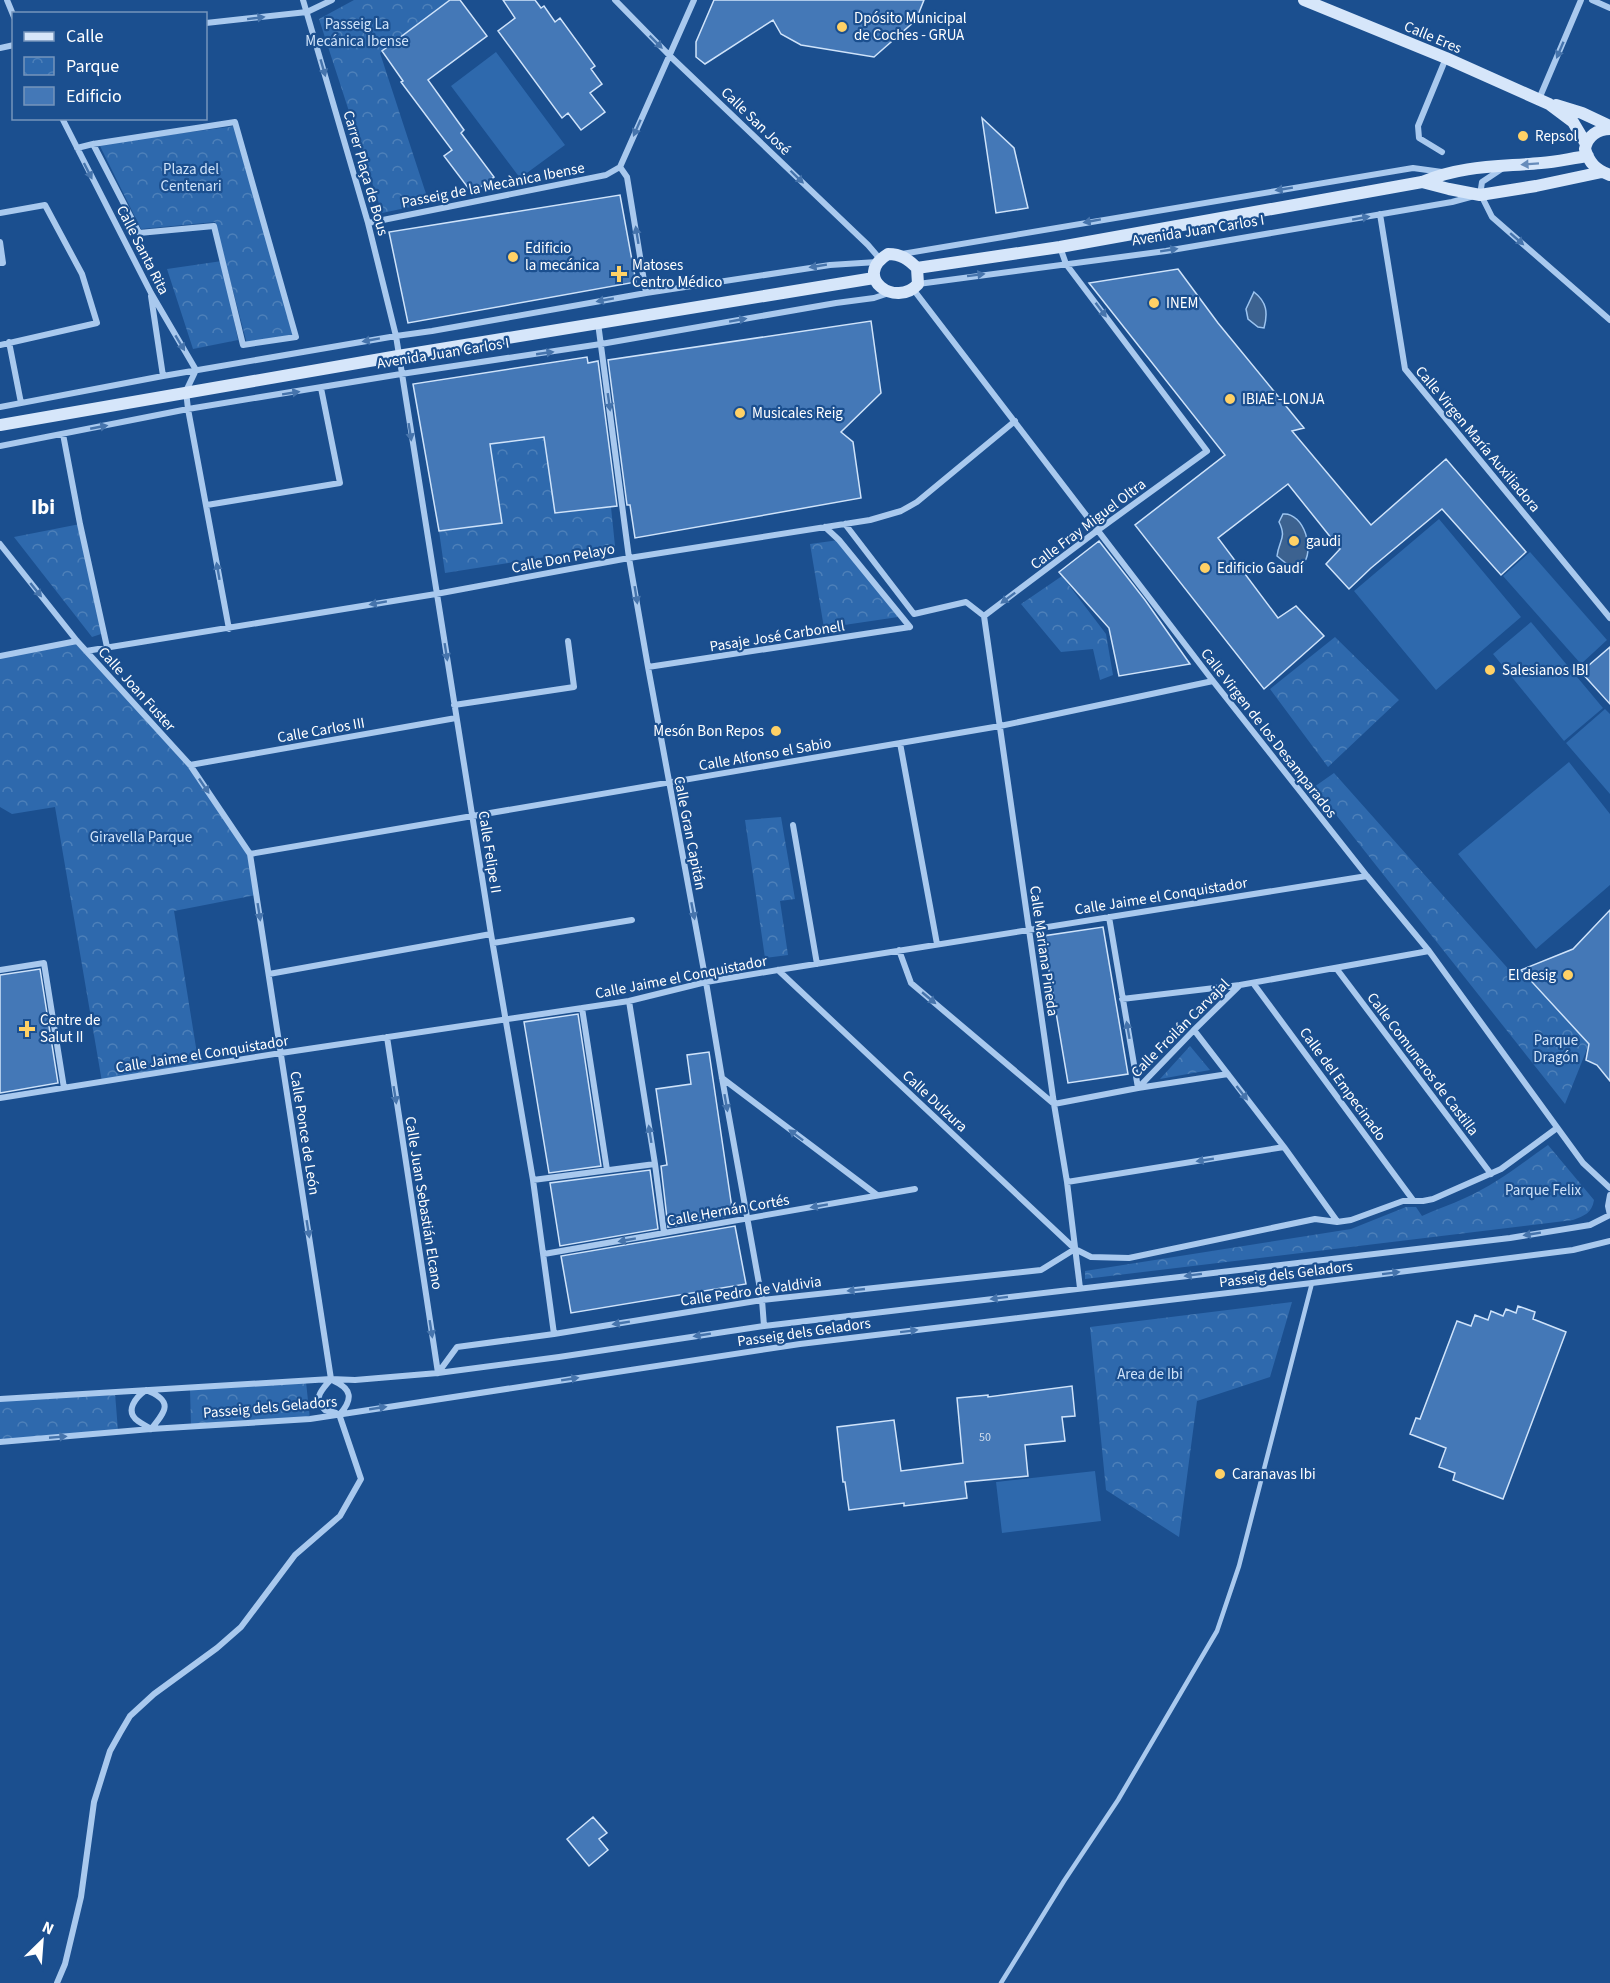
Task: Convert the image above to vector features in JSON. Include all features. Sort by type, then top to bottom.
[{"type":"main road","name":"Calle Eres","points":[[1304,0],[1446,58],[1544,102],[1582,113],[1610,127]]},
{"type":"main road","name":"Calle Eres","points":[[1544,102],[1573,122],[1592,164],[1606,173]]},
{"type":"main road","points":[[1587,150],[1596,132],[1610,127]]},
{"type":"main road","name":"Avenida Juan Carlos I","points":[[917,268],[1060,247],[1422,182],[1446,172],[1487,166],[1545,163],[1587,150]]},
{"type":"main road","points":[[1422,182],[1480,195],[1606,173]]},
{"type":"main road","points":[[888,254],[898,254],[917,268],[915,287],[902,294],[890,292],[879,286],[874,278],[873,270],[878,261],[888,254]]},
{"type":"main road","name":"Avenida Juan Carlos I","points":[[0,425],[654,312],[874,278]]},
{"type":"street","name":"Carrer Plaça de Bous","points":[[303,0],[368,223],[396,336],[401,374]]},
{"type":"street","points":[[207,23],[307,12],[332,0]]},
{"type":"street","name":"Calle San José","points":[[615,0],[669,55],[868,245],[878,261]]},
{"type":"street","points":[[646,293],[627,177],[620,167],[694,0]]},
{"type":"street","points":[[1544,102],[1581,0]]},
{"type":"street","points":[[1592,0],[1610,8]]},
{"type":"street","points":[[1442,152],[1419,138],[1418,126],[1446,58]]},
{"type":"street","name":"Calle Santa Rita","points":[[63,120],[151,293],[196,370]]},
{"type":"street","points":[[77,148],[93,144],[235,122],[296,337],[243,345],[214,226],[139,232],[93,144]]},
{"type":"street","points":[[1508,165],[1482,182],[1480,195],[1492,218],[1610,320]]},
{"type":"street","name":"Passeig de la Mecànica Ibense","points":[[368,223],[606,174],[620,167]]},
{"type":"street","name":"Avenida Juan Carlos I","points":[[898,254],[1413,168],[1446,172]]},
{"type":"street","name":"Avenida Juan Carlos I","points":[[915,287],[1166,251],[1452,202],[1480,195]]},
{"type":"street","points":[[0,213],[45,205],[82,274],[97,323],[0,345]]},
{"type":"street","name":"Calle Virgen María Auxiliadora","points":[[1380,214],[1405,369],[1610,618]]},
{"type":"street","points":[[0,242],[3,263],[0,263]]},
{"type":"street","points":[[1060,247],[1066,264]]},
{"type":"street","name":"Avenida Juan Carlos I","points":[[0,406],[646,293],[830,265],[878,261]]},
{"type":"street","name":"Calle Fray Miguel Oltra","points":[[984,616],[1207,452],[1066,264]]},
{"type":"street","name":"Calle Virgen de los Desamparados","points":[[915,287],[1212,681],[1429,951],[1583,1163],[1610,1188]]},
{"type":"street","name":"Avenida Juan Carlos I","points":[[0,446],[188,409],[601,344],[874,298],[890,292]]},
{"type":"street","points":[[151,293],[163,376]]},
{"type":"street","name":"Calle Gran Capitán","points":[[598,323],[630,558],[648,667],[706,982],[765,1326]]},
{"type":"street","points":[[9,342],[21,403]]},
{"type":"street","points":[[196,370],[186,392],[188,409],[229,629]]},
{"type":"street","name":"Calle Felipe II","points":[[401,374],[492,943],[533,1180],[554,1334]]},
{"type":"street","points":[[207,506],[340,483],[321,388]]},
{"type":"street","name":"Calle Don Pelayo","points":[[86,651],[229,629],[630,558],[888,516],[917,502],[1015,421]]},
{"type":"street","points":[[63,434],[107,647]]},
{"type":"street","points":[[844,524],[914,614],[966,602],[984,616]]},
{"type":"street","name":"Pasaje José Carbonell","points":[[648,667],[910,627],[839,540],[825,527]]},
{"type":"street","name":"Calle Joan Fuster","points":[[0,544],[77,641],[190,765],[250,854]]},
{"type":"street","name":"Calle Mariana Pineda","points":[[984,616],[1028,929],[1067,1182],[1080,1288]]},
{"type":"street","points":[[0,656],[77,641]]},
{"type":"street","points":[[454,705],[574,687],[568,641]]},
{"type":"street","name":"Calle Alfonso el Sabio","points":[[250,854],[1000,726],[1212,681]]},
{"type":"street","name":"Calle Carlos III","points":[[190,765],[456,718]]},
{"type":"street","points":[[900,743],[937,944]]},
{"type":"street","points":[[793,825],[816,964]]},
{"type":"street","name":"Calle Ponce de León","points":[[250,854],[331,1379]]},
{"type":"street","name":"Calle Jaime el Conquistador","points":[[0,1098],[629,1001],[706,982],[1367,876]]},
{"type":"street","points":[[1109,917],[1138,1088],[1228,1074]]},
{"type":"street","points":[[492,943],[632,920]]},
{"type":"street","points":[[269,974],[491,934]]},
{"type":"street","points":[[899,950],[911,983],[1054,1104]]},
{"type":"street","name":"Calle Froilán Carvajal","points":[[1054,1104],[1138,1088],[1240,985],[1429,951]]},
{"type":"street","points":[[0,970],[44,963],[63,1088]]},
{"type":"street","name":"Calle Comuneros de Castilla","points":[[1336,968],[1491,1174]]},
{"type":"street","name":"Calle Dulzura","points":[[778,970],[1075,1249]]},
{"type":"street","name":"Calle del Empecinado","points":[[1253,983],[1413,1200]]},
{"type":"street","points":[[1122,999],[1240,985]]},
{"type":"street","points":[[629,1001],[664,1233]]},
{"type":"street","points":[[582,1008],[607,1170]]},
{"type":"street","points":[[1194,1030],[1284,1147],[1337,1222]]},
{"type":"street","name":"Calle Juan Sebastián Elcano","points":[[387,1037],[438,1373]]},
{"type":"street","points":[[722,1078],[877,1195]]},
{"type":"street","points":[[1075,1249],[1091,1257],[1129,1258],[1315,1220],[1337,1222],[1351,1220],[1403,1201],[1423,1201],[1443,1196],[1512,1162],[1557,1128]]},
{"type":"street","points":[[1067,1182],[1284,1147]]},
{"type":"street","points":[[533,1180],[655,1164]]},
{"type":"street","name":"Calle Hernán Cortés","points":[[544,1254],[915,1189]]},
{"type":"street","points":[[0,1399],[331,1379],[355,1380],[438,1373],[559,1358],[765,1326],[1510,1238],[1590,1225],[1610,1215],[1608,1206],[1610,1195]]},
{"type":"street","name":"Passeig dels Geladors","points":[[0,1442],[310,1419],[800,1344],[1574,1250],[1610,1241]]},
{"type":"street","name":"Calle Pedro de Valdivia","points":[[438,1373],[457,1347],[554,1334],[762,1300],[1041,1270],[1075,1249]]},
{"type":"street","points":[[331,1379],[320,1392],[319,1402],[325,1410],[339,1414]]},
{"type":"street","points":[[331,1379],[345,1387],[349,1396],[347,1405],[339,1414]]},
{"type":"street","points":[[146,1390],[158,1395],[164,1404],[163,1415],[151,1429],[136,1420],[132,1410],[134,1400],[146,1390]]},
{"type":"street","points":[[57,1983],[81,1897],[94,1802],[110,1751],[130,1716],[154,1694],[217,1648],[241,1627],[295,1555],[340,1516],[361,1479],[339,1414]]},
{"type":"lane","points":[[1001,1983],[1064,1881],[1118,1800],[1217,1631],[1239,1566],[1312,1283]]},
{"type":"green space","name":"Passeig La Mecánica Ibense","points":[[354,0],[453,0],[380,53],[429,203],[382,213],[319,19]]},
{"type":"green space","points":[[496,52],[565,145],[520,178],[451,86]]},
{"type":"green space","name":"Plaza del Centenari","points":[[236,126],[296,337],[247,344],[215,222],[141,229],[99,144]]},
{"type":"green space","points":[[222,261],[238,340],[193,349],[167,269]]},
{"type":"green space","points":[[544,437],[555,513],[611,507],[615,546],[445,573],[439,531],[501,523],[490,444]]},
{"type":"green space","points":[[1439,519],[1521,617],[1436,690],[1354,591]]},
{"type":"green space","points":[[80,524],[104,633],[92,637],[14,537]]},
{"type":"green space","points":[[839,540],[898,617],[824,628],[810,544]]},
{"type":"green space","points":[[1530,552],[1607,640],[1581,664],[1503,576]]},
{"type":"green space","points":[[1062,576],[1106,634],[1113,675],[1100,680],[1093,649],[1061,652],[1021,604]]},
{"type":"green space","points":[[1531,622],[1603,708],[1564,741],[1493,654]]},
{"type":"green space","points":[[1335,637],[1399,700],[1328,767],[1270,689]]},
{"type":"green space","name":"Giravella Parque","points":[[77,641],[190,765],[250,854],[256,895],[174,911],[199,1066],[102,1082],[55,807],[12,814],[0,807],[0,656]]},
{"type":"green space","points":[[1605,709],[1610,714],[1610,794],[1566,743]]},
{"type":"green space","points":[[1569,762],[1610,814],[1610,885],[1536,949],[1458,854]]},
{"type":"green space","name":"Parque Dragón","points":[[1334,773],[1512,973],[1521,970],[1589,1044],[1565,1104],[1314,787]]},
{"type":"green space","points":[[781,817],[795,899],[780,901],[788,955],[765,958],[745,820]]},
{"type":"green space","points":[[1190,1046],[1210,1070],[1160,1079]]},
{"type":"green space","name":"Parque Felix","points":[[1548,1145],[1594,1200],[1589,1211],[1581,1217],[1573,1220],[1085,1279],[1085,1271],[1351,1229],[1406,1207],[1416,1207],[1422,1216],[1487,1187]]},
{"type":"green space","name":"Area de Ibi","points":[[1292,1302],[1270,1377],[1197,1401],[1179,1537],[1106,1490],[1090,1327]]},
{"type":"green space","points":[[306,1382],[310,1419],[191,1426],[190,1389]]},
{"type":"green space","points":[[115,1393],[118,1431],[0,1442],[0,1399]]},
{"type":"green space","points":[[1095,1471],[1101,1521],[1002,1533],[996,1482]]},
{"type":"shaded area","points":[[1254,292],[1262,300],[1265,308],[1264,328],[1258,327],[1248,319],[1246,309]]},
{"type":"shaded area","name":"gaudi","points":[[1283,514],[1297,519],[1306,534],[1308,551],[1302,565],[1288,565],[1277,556],[1282,536],[1279,522]]},
{"type":"building","points":[[450,0],[460,0],[487,36],[428,80],[464,130],[461,133],[494,177],[472,193],[444,156],[452,150],[401,82],[403,81],[382,51]]},
{"type":"building","points":[[503,0],[535,0],[541,8],[544,6],[555,22],[560,18],[595,66],[591,69],[602,84],[590,93],[605,112],[581,130],[568,113],[562,118],[498,31],[515,18]]},
{"type":"building","name":"Dpósito Municipal de Coches - GRUA","points":[[714,0],[924,0],[916,20],[874,57],[801,45],[781,34],[773,20],[705,64],[696,57],[696,42]]},
{"type":"building","points":[[982,118],[1014,148],[1028,208],[996,213]]},
{"type":"building","name":"Edificio la mecánica","points":[[620,195],[636,282],[408,323],[389,232]]},
{"type":"building","points":[[1178,269],[1218,323],[1304,428],[1292,431],[1371,525],[1446,459],[1526,552],[1501,575],[1442,509],[1349,589],[1326,564],[1340,549],[1288,484],[1218,538],[1278,618],[1296,606],[1324,636],[1264,689],[1135,525],[1225,455],[1089,283]]},
{"type":"building","name":"Musicales Reig","points":[[871,321],[881,393],[841,432],[853,442],[861,498],[635,538],[630,505],[627,505],[608,360]]},
{"type":"building","points":[[587,357],[588,363],[598,361],[617,506],[555,513],[544,437],[490,444],[502,523],[439,531],[413,384]]},
{"type":"building","points":[[1099,541],[1145,600],[1190,664],[1119,676],[1109,628],[1059,572]]},
{"type":"building","points":[[1610,647],[1610,704],[1581,672]]},
{"type":"building","name":"El desig","points":[[1610,910],[1610,1081],[1597,1065],[1586,1060],[1589,1044],[1521,970],[1573,949]]},
{"type":"building","points":[[1103,927],[1128,1074],[1068,1083],[1043,936]]},
{"type":"building","name":"Centre de Salut II","points":[[40,969],[58,1083],[0,1093],[0,975]]},
{"type":"building","points":[[578,1014],[601,1166],[549,1173],[524,1022]]},
{"type":"building","points":[[709,1052],[733,1215],[668,1227],[661,1166],[667,1165],[656,1089],[691,1084],[687,1055]]},
{"type":"building","points":[[650,1170],[658,1229],[560,1246],[550,1183]]},
{"type":"building","points":[[735,1226],[746,1284],[571,1313],[561,1256]]},
{"type":"building","points":[[1518,1306],[1535,1312],[1533,1319],[1566,1332],[1503,1499],[1453,1480],[1455,1473],[1439,1467],[1446,1448],[1410,1434],[1416,1418],[1420,1419],[1457,1321],[1471,1326],[1475,1315],[1488,1320],[1491,1311],[1503,1316],[1506,1309],[1516,1313]]},
{"type":"building","points":[[1072,1386],[1075,1416],[1062,1417],[1065,1441],[1025,1445],[1028,1476],[965,1482],[967,1498],[849,1510],[845,1482],[843,1482],[837,1427],[894,1420],[901,1471],[963,1463],[957,1398],[988,1395],[988,1397]]},
{"type":"building","points":[[593,1817],[607,1833],[599,1839],[608,1850],[589,1866],[567,1839]]},
{"type":"place","name":"Dpósito Municipal de Coches - GRUA","points":[[842,27]]},
{"type":"place","name":"Repsol","points":[[1523,136]]},
{"type":"place","name":"Edificio la mecánica","points":[[513,257]]},
{"type":"place","name":"Matoses Centro Médico","points":[[619,274]]},
{"type":"place","name":"INEM","points":[[1154,303]]},
{"type":"place","name":"IBIAE -LONJA","points":[[1230,399]]},
{"type":"place","name":"Musicales Reig","points":[[740,413]]},
{"type":"place","name":"gaudi","points":[[1294,541]]},
{"type":"place","name":"Edificio Gaudí","points":[[1205,568]]},
{"type":"place","name":"Salesianos IBI","points":[[1490,670]]},
{"type":"place","name":"Mesón Bon Repos","points":[[776,731]]},
{"type":"place","name":"El desig","points":[[1568,975]]},
{"type":"place","name":"Centre de Salut II","points":[[27,1029]]},
{"type":"place","name":"Caranavas Ibi","points":[[1220,1474]]},
{"type":"district","name":"Ibi","points":[[43,507]]}]
